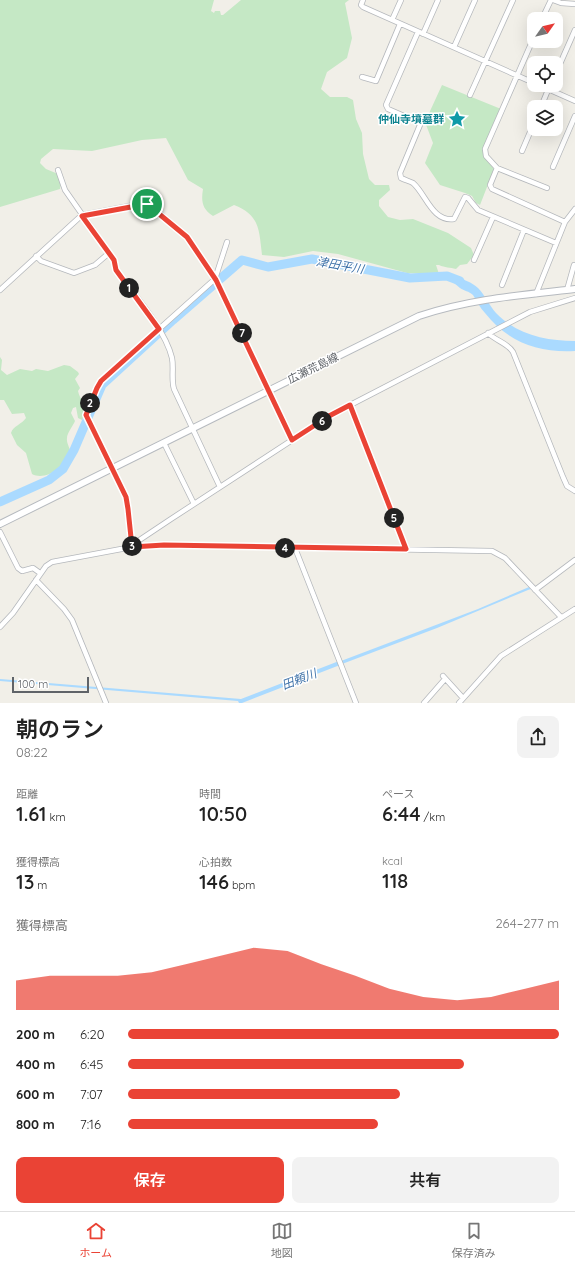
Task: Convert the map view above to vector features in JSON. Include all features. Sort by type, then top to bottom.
[{"type":"main road","name":"広瀬荒島線","points":[[0,524],[419,316],[446,307],[471,302],[575,289]]},
{"type":"street","points":[[363,0],[363,7],[527,80]]},
{"type":"street","points":[[392,20],[401,0]]},
{"type":"street","points":[[438,0],[420,32],[386,105],[388,109],[418,122],[420,125],[400,173],[401,177],[414,184],[438,215],[454,219],[465,197],[468,198],[478,210],[556,243]]},
{"type":"street","points":[[454,47],[475,0]]},
{"type":"street","points":[[470,95],[513,0]]},
{"type":"street","points":[[546,12],[552,0],[561,3],[575,4]]},
{"type":"street","points":[[362,77],[376,81],[400,24]]},
{"type":"street","points":[[563,57],[575,30]]},
{"type":"street","points":[[530,48],[485,149],[486,156],[497,168],[548,188]]},
{"type":"street","points":[[559,92],[575,101]]},
{"type":"street","points":[[553,167],[575,116]]},
{"type":"street","points":[[522,151],[528,136]]},
{"type":"street","points":[[497,168],[490,186],[492,189],[565,222]]},
{"type":"street","points":[[58,170],[66,190],[82,216],[114,260],[116,270],[160,331],[172,358],[172,380],[174,389],[220,487]]},
{"type":"street","points":[[0,290],[82,216],[145,203],[149,204],[187,237],[216,281],[292,440]]},
{"type":"street","points":[[536,294],[565,222],[575,209]]},
{"type":"street","points":[[474,260],[493,217]]},
{"type":"street","points":[[502,285],[524,230]]},
{"type":"street","points":[[132,547],[126,497],[87,419],[87,410],[99,384],[216,281],[227,242]]},
{"type":"street","points":[[36,256],[41,261],[74,273],[95,265],[109,253]]},
{"type":"street","points":[[567,290],[574,265]]},
{"type":"street","points":[[132,547],[138,541],[329,416],[511,321],[534,310],[575,298]]},
{"type":"street","points":[[488,333],[492,338],[508,346],[513,352],[567,486],[575,491]]},
{"type":"street","points":[[350,405],[406,549]]},
{"type":"street","points":[[164,443],[194,504]]},
{"type":"street","points":[[0,532],[18,568],[22,571],[33,568],[40,573]]},
{"type":"street","points":[[0,627],[13,613],[40,573],[52,562],[132,547],[164,545],[492,551],[505,558],[562,617]]},
{"type":"street","points":[[295,548],[356,703]]},
{"type":"street","points":[[535,589],[575,560]]},
{"type":"street","points":[[36,580],[64,609],[72,620],[106,703]]},
{"type":"street","points":[[459,703],[501,656],[575,608]]},
{"type":"street","points":[[424,703],[444,678],[463,698]]},
{"type":"green space","points":[[0,0],[214,0],[211,11],[214,13],[215,11],[220,11],[221,15],[223,15],[241,0],[349,0],[345,3],[352,38],[347,58],[327,72],[321,89],[330,97],[347,97],[353,100],[356,119],[362,133],[363,154],[369,179],[375,185],[389,185],[390,190],[379,200],[379,206],[388,217],[400,220],[413,219],[448,233],[471,248],[474,255],[467,264],[460,265],[456,269],[436,265],[439,274],[407,273],[338,254],[313,251],[284,257],[262,255],[257,224],[249,214],[243,209],[234,205],[213,216],[209,213],[204,208],[203,204],[203,189],[188,180],[166,138],[142,140],[92,151],[53,149],[41,159],[40,163],[46,169],[58,174],[61,182],[60,189],[0,207]]},
{"type":"green space","points":[[442,85],[501,109],[484,148],[485,157],[494,169],[480,205],[476,203],[472,196],[440,185],[425,163],[433,143],[425,122]]},
{"type":"green space","points":[[0,357],[2,360],[1,370],[7,375],[20,369],[48,371],[64,365],[70,366],[79,374],[75,379],[80,388],[78,391],[86,411],[85,415],[82,420],[78,418],[76,407],[73,408],[71,413],[75,421],[67,438],[67,443],[70,450],[69,457],[63,465],[48,475],[37,476],[32,474],[26,453],[17,445],[11,433],[26,418],[24,413],[12,414],[4,400],[0,400]]},
{"type":"water","points":[[456,276],[476,286],[496,313],[513,327],[523,332],[543,338],[575,341],[575,351],[536,348],[514,338],[494,323],[473,295],[460,288],[449,277]]},
{"type":"water","points":[[529,587],[531,589],[437,628],[342,664],[341,661],[478,609]]},
{"type":"water","name":"田頼川","points":[[339,661],[340,665],[242,703],[239,703],[238,701],[0,681],[0,679],[241,699]]},
{"type":"waterway","name":"津田平川","points":[[0,502],[49,480],[63,469],[74,450],[102,385],[242,260],[268,267],[312,259],[410,278],[447,276],[460,281]]},
{"type":"place","name":"仲仙寺墳墓群","points":[[457,119]]},
{"type":"route","points":[[145,203],[147,204],[149,204],[187,237],[216,280],[292,440],[329,416],[350,405],[406,549],[164,545],[132,547],[132,535],[126,497],[86,415],[101,381],[159,329],[116,270],[114,260],[82,216],[85,214],[145,203]]}]
